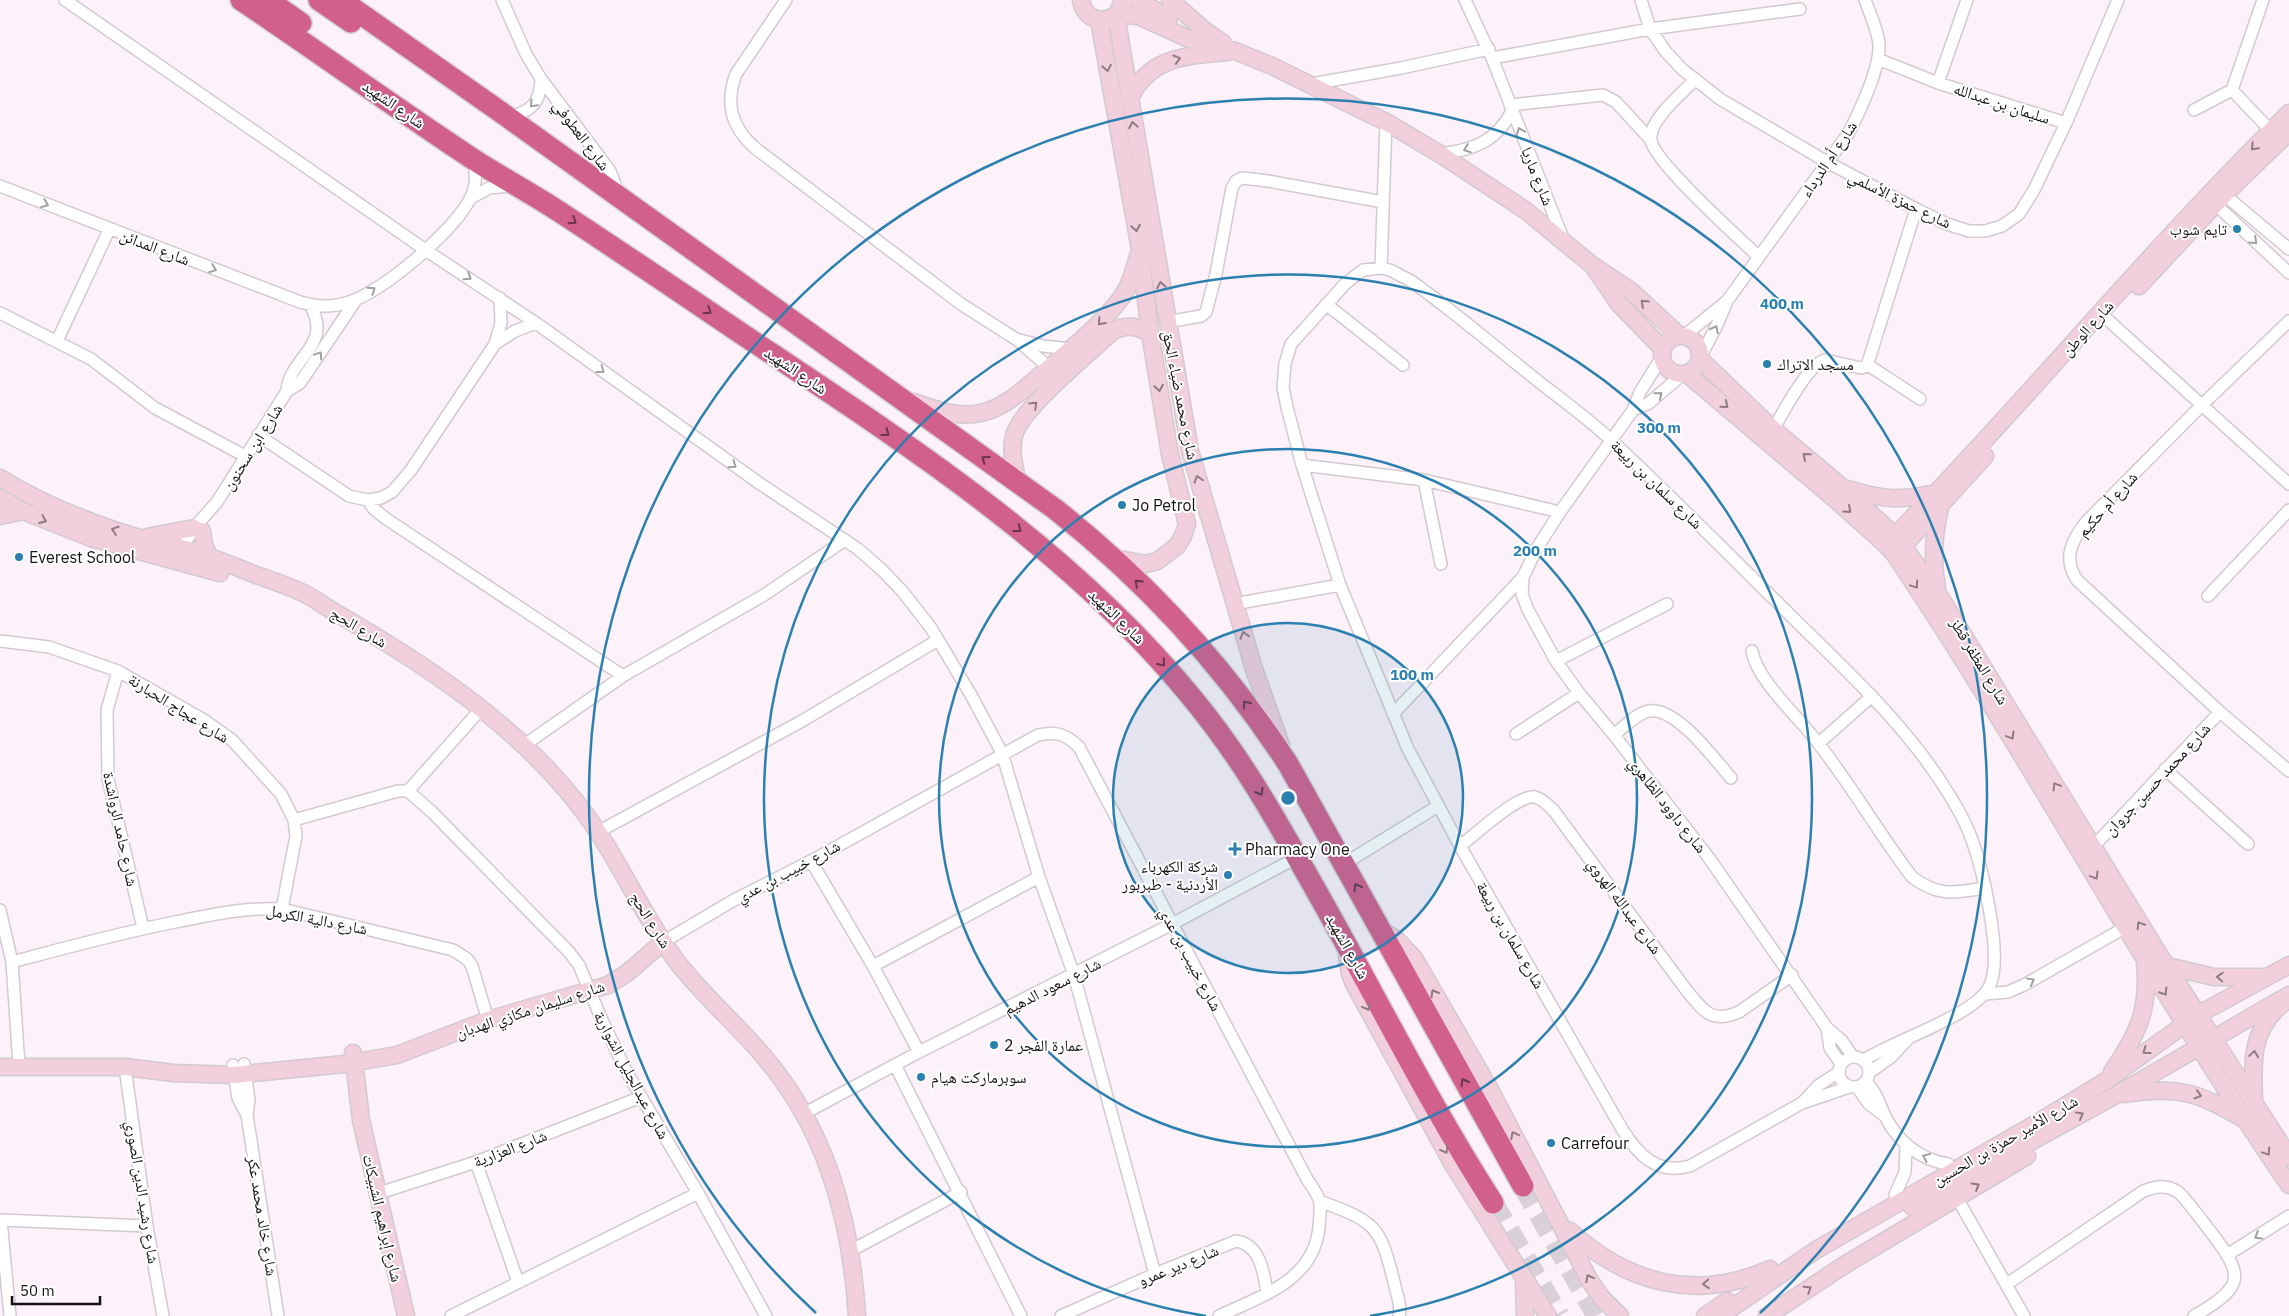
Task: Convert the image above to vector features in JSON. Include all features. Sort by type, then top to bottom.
[{"type":"highway","name":"شارع الشهيد","points":[[241,0],[472,158],[517,187],[550,205],[847,404],[984,503],[1052,555],[1095,594],[1148,646],[1192,697],[1247,770],[1348,945],[1447,1129],[1493,1204]]},
{"type":"highway","name":"شارع الشهيد","points":[[268,0],[531,187],[550,205]]},
{"type":"highway","points":[[319,0],[596,191],[608,195],[615,194]]},
{"type":"highway","points":[[341,0],[509,118],[1087,534],[1114,558],[1180,624],[1264,727],[1288,764],[1523,1186]]},
{"type":"street","points":[[65,0],[427,251],[500,298],[744,472],[845,540],[894,581],[915,605],[938,640],[1002,753],[1039,877],[1074,975],[1154,1274]]},
{"type":"street","points":[[786,0],[736,74],[729,100],[731,114],[736,127],[755,148],[961,304],[1016,338],[1062,378]]},
{"type":"street","points":[[1081,0],[1088,15],[1099,20],[1110,18],[1119,9],[1189,39],[1235,51],[1312,84],[1386,122],[1440,154],[1525,210],[1592,265],[1631,291],[1682,336],[1689,338],[1698,345],[1700,357],[1696,368],[1685,374],[1650,403],[1633,410]]},
{"type":"street","points":[[1137,0],[1199,34],[1209,43]]},
{"type":"street","points":[[1170,0],[1203,29],[1235,51]]},
{"type":"street","name":"شارع ماريا","points":[[1465,0],[1490,53],[1564,242]]},
{"type":"street","name":"شارع حمزة الأسلمي","points":[[1641,0],[1650,29],[1666,52],[1695,80],[1720,99],[1827,162],[1916,209],[1948,224],[1969,231],[1985,231],[2002,226],[2019,214],[2034,190],[2066,123],[2118,0]]},
{"type":"street","name":"شارع أم الدرداء","points":[[1700,357],[1727,301],[1848,134],[1861,110],[1878,59],[1879,46],[1865,0]]},
{"type":"street","name":"سليمان بن عبدالله","points":[[1938,83],[1967,0]]},
{"type":"street","points":[[2194,110],[2232,90],[2263,0]]},
{"type":"street","name":"شارع العطوفي","points":[[504,1],[526,54],[541,79],[610,171],[615,184],[615,194]]},
{"type":"street","name":"شارع محمد ضياء الحق","points":[[1114,558],[1146,564],[1158,561],[1177,546],[1184,536],[1187,524],[1170,454],[1150,332],[1122,102],[1119,9]]},
{"type":"street","points":[[1312,84],[1490,53],[1800,9]]},
{"type":"street","name":"شارع محمد ضياء الحق","points":[[1099,20],[1122,102],[1167,322],[1190,451],[1254,669],[1288,764]]},
{"type":"street","points":[[1122,102],[1149,73],[1165,63],[1188,56],[1235,51]]},
{"type":"street","name":"سليمان بن عبدالله","points":[[1878,59],[1938,83],[2066,123]]},
{"type":"street","name":"شارع العطوفي","points":[[509,118],[525,112],[535,103],[540,91],[541,79]]},
{"type":"street","points":[[1651,140],[1653,129],[1660,116],[1695,80]]},
{"type":"street","points":[[2232,90],[2271,130]]},
{"type":"street","points":[[1440,154],[1461,151],[1481,144],[1500,131],[1511,108],[1603,95],[1616,102],[1651,140],[1663,163],[1759,257]]},
{"type":"street","name":"شارع الوطن","points":[[1895,546],[2108,320],[2271,130],[2289,113]]},
{"type":"street","points":[[1234,604],[1340,585],[1302,465],[1283,388],[1285,364],[1291,344],[1345,284],[1363,270],[1382,268],[1386,122]]},
{"type":"street","name":"شارع الوطن","points":[[1938,500],[2215,195],[2289,132]]},
{"type":"street","points":[[471,198],[476,178],[472,158]]},
{"type":"street","points":[[1167,322],[1200,316],[1206,312],[1216,274],[1232,188],[1236,181],[1242,178],[1268,181],[1383,202]]},
{"type":"street","name":"شارع المدائن","points":[[0,186],[109,230],[310,305]]},
{"type":"street","name":"شارع ابن سحنون","points":[[287,391],[300,383],[356,300],[427,251],[471,198],[488,188],[498,186],[517,187]]},
{"type":"street","points":[[2215,195],[2289,250]]},
{"type":"street","points":[[2215,195],[2289,273]]},
{"type":"street","points":[[1774,429],[1802,384],[1820,361],[1825,360],[1864,369],[1868,365],[1916,209]]},
{"type":"street","points":[[57,341],[109,230]]},
{"type":"street","points":[[898,397],[950,413],[980,413],[994,409],[1015,396],[1098,326],[1122,296],[1135,268],[1140,249]]},
{"type":"street","points":[[1592,265],[1619,304],[1663,353],[1669,370],[1685,374]]},
{"type":"street","name":"شارع سلمان بن ربيعة","points":[[1382,268],[1400,275],[1425,291],[1611,440],[1872,696],[1916,747],[1949,794],[1971,837],[1985,888],[1991,924],[1994,962],[1990,985],[1985,994],[1965,1009],[1909,1038],[1858,1058],[1846,1059],[1840,1068],[1819,1085],[1802,1103]]},
{"type":"street","points":[[258,435],[349,496],[368,500],[380,498],[392,492],[411,470],[495,344],[502,323],[500,298]]},
{"type":"street","name":"شارع ابن سحنون","points":[[183,555],[287,391],[290,380],[316,337],[316,317],[310,305],[329,306],[356,300]]},
{"type":"street","name":"شارع أم الدرداء","points":[[1682,336],[1727,301]]},
{"type":"street","points":[[1326,304],[1403,365]]},
{"type":"street","points":[[0,313],[90,359],[155,408],[245,456]]},
{"type":"street","points":[[2108,320],[2203,404],[2289,484]]},
{"type":"street","name":"شارع أم حكيم","points":[[2289,321],[2203,404],[2086,522],[2077,534],[2068,560],[2071,572],[2077,580],[2220,712],[2289,771]]},
{"type":"street","points":[[495,344],[515,332],[536,323]]},
{"type":"street","points":[[1017,482],[1012,450],[1018,425],[1024,414],[1113,331],[1122,326],[1132,325],[1150,332]]},
{"type":"street","points":[[1394,714],[1523,578],[1533,555],[1560,512],[1633,410],[1640,392],[1663,353],[1673,338],[1682,336]]},
{"type":"street","points":[[1016,338],[1043,346],[1071,349]]},
{"type":"street","name":"شارع المظفر قطز","points":[[1700,357],[1774,429],[1843,488],[1937,592],[2167,966],[2192,1019]]},
{"type":"street","points":[[1868,365],[1920,399]]},
{"type":"street","name":"شارع المظفر قطز","points":[[1685,374],[1756,430],[1895,546],[2126,927],[2144,960],[2192,1019]]},
{"type":"street","points":[[1170,454],[1190,451]]},
{"type":"street","points":[[1302,465],[1424,480],[1560,512]]},
{"type":"street","name":"شارع الحج","points":[[0,478],[54,507],[308,603],[325,606]]},
{"type":"street","points":[[1424,480],[1441,564]]},
{"type":"street","points":[[1843,488],[1895,500],[1938,500],[1933,545],[1933,564],[1937,592]]},
{"type":"street","name":"شارع الحج","points":[[0,498],[23,511],[91,538],[183,555],[210,558],[306,594],[418,664],[481,709],[523,746],[574,800],[598,832],[663,942],[710,1001],[761,1053],[805,1114],[832,1176],[850,1251],[857,1316]]},
{"type":"street","points":[[368,500],[373,508],[385,518],[623,676]]},
{"type":"street","points":[[0,516],[23,511]]},
{"type":"street","points":[[2208,596],[2288,513]]},
{"type":"street","points":[[140,538],[198,529],[210,558]]},
{"type":"street","points":[[523,746],[623,676],[764,595],[845,540]]},
{"type":"street","name":"شارع داوود الظاهري","points":[[1523,578],[1522,594],[1528,610],[1556,661],[1709,858],[1827,1028],[1858,1058],[1861,1082],[1842,1081],[1840,1068],[1830,1048],[1827,1028]]},
{"type":"street","name":"شارع سلمان بن ربيعة","points":[[1340,585],[1408,749],[1438,806],[1622,1129],[1634,1148],[1647,1160],[1677,1170],[1690,1166],[1802,1103],[1861,1082],[1891,1057],[1909,1038]]},
{"type":"street","points":[[1556,661],[1667,604]]},
{"type":"street","points":[[598,832],[802,720],[938,640]]},
{"type":"street","name":"شارع عجاج الحبارنة","points":[[0,641],[50,647],[118,671],[204,720],[232,740],[281,794],[294,820],[296,836],[282,909]]},
{"type":"street","points":[[1752,651],[1753,660],[1762,676],[1819,743],[1912,877],[1934,891],[1948,893],[1985,888]]},
{"type":"street","name":"شارع حامد الرواشدة","points":[[118,671],[107,710],[108,779],[143,928]]},
{"type":"street","points":[[1516,734],[1579,693]]},
{"type":"street","points":[[1819,743],[1872,696]]},
{"type":"street","points":[[294,820],[398,791],[408,791],[481,709]]},
{"type":"street","points":[[1614,735],[1642,713],[1650,711],[1664,712],[1685,727],[1731,778]]},
{"type":"street","name":"شارع محمد حسين جروان","points":[[2093,847],[2220,712]]},
{"type":"street","name":"شارع خبيب بن عدي","points":[[663,942],[734,900],[811,861],[1002,753],[1038,735],[1050,732],[1062,734],[1075,743],[1307,1178],[1322,1202]]},
{"type":"street","points":[[2165,769],[2248,844]]},
{"type":"street","name":"شارع عبدالجليل الشواربة","points":[[408,791],[432,812],[569,952],[579,965],[612,1044],[766,1316]]},
{"type":"street","name":"شارع عبدالله الهروي","points":[[1460,846],[1514,804],[1524,798],[1536,797],[1554,811],[1687,991],[1704,1010],[1714,1017],[1739,1012],[1792,975]]},
{"type":"street","points":[[1344,864],[1438,806]]},
{"type":"street","name":"شارع سعود الدهيم","points":[[805,1114],[895,1064],[1074,975],[1298,857]]},
{"type":"street","points":[[811,861],[873,966],[919,1052]]},
{"type":"street","points":[[873,966],[1039,877]]},
{"type":"street","name":"شارع دالية الكرمل","points":[[12,962],[143,928],[231,911],[256,908],[282,909],[453,950],[472,966],[488,1020]]},
{"type":"street","points":[[0,910],[12,962],[19,1066]]},
{"type":"street","points":[[1985,994],[2008,992],[2024,985],[2126,927]]},
{"type":"street","points":[[1381,930],[1396,939],[1414,958],[1487,1084],[1597,1292],[1620,1316]]},
{"type":"street","name":"شارع سليمان مكازي الهدبان","points":[[0,1067],[124,1067],[157,1070],[173,1067],[239,1069],[349,1058],[400,1045],[414,1047],[488,1020],[590,992],[608,985],[627,974],[663,942]]},
{"type":"street","points":[[1348,945],[1348,964],[1354,984],[1452,1163],[1548,1316]]},
{"type":"street","points":[[2107,1080],[2126,1051],[2140,1020],[2148,987],[2144,960]]},
{"type":"street","name":"شارع الأمير حمزة بن الحسين","points":[[1734,1316],[1838,1249],[2041,1128],[2192,1019],[2289,965]]},
{"type":"street","points":[[2167,966],[2214,977],[2248,978],[2269,976]]},
{"type":"street","points":[[2254,1103],[2253,1053],[2256,1043],[2266,1022],[2289,997]]},
{"type":"street","name":"شارع الأمير حمزة بن الحسين","points":[[1720,1316],[1816,1250],[2041,1128],[2116,1095],[2206,1042],[2289,997]]},
{"type":"street","points":[[2192,1019],[2206,1042],[2244,1119],[2289,1185]]},
{"type":"street","points":[[2206,1042],[2254,1103],[2289,1157]]},
{"type":"street","name":"شارع إبراهيم الشبيكات","points":[[349,1058],[376,1194],[406,1316]]},
{"type":"street","points":[[895,1064],[961,1192],[1021,1316]]},
{"type":"street","name":"شارع رشيد الدين الصوري","points":[[124,1067],[147,1226],[163,1316]]},
{"type":"street","name":"شارع خالد محمد عكر","points":[[239,1069],[238,1098],[247,1115],[278,1316]]},
{"type":"street","points":[[1861,1082],[1869,1104],[1885,1116],[1906,1146],[1928,1158],[1948,1164]]},
{"type":"street","points":[[2116,1095],[2151,1089],[2177,1090],[2207,1098],[2244,1119]]},
{"type":"street","name":"شارع العزارية","points":[[376,1194],[476,1162],[641,1097]]},
{"type":"street","points":[[1705,1316],[1770,1269],[1948,1164],[2016,1126],[2028,1122],[2041,1128],[2039,1146],[2029,1155],[1846,1264],[1767,1316]]},
{"type":"street","points":[[1895,1195],[1906,1172],[1906,1146]]},
{"type":"street","points":[[476,1162],[518,1282]]},
{"type":"street","points":[[2007,1284],[2142,1192],[2153,1187],[2166,1187],[2179,1192],[2227,1255],[2234,1272],[2234,1283],[2213,1304],[2194,1316]]},
{"type":"street","points":[[850,1251],[961,1192]]},
{"type":"street","points":[[451,1316],[698,1193]]},
{"type":"street","points":[[1957,1198],[2024,1316]]},
{"type":"street","points":[[1219,1316],[1294,1278],[1305,1266],[1313,1252],[1318,1237],[1322,1202],[1354,1214],[1369,1224],[1378,1234],[1384,1245],[1400,1305],[1399,1316]]},
{"type":"street","points":[[2227,1255],[2289,1216]]},
{"type":"street","points":[[10,1316],[1,1220],[147,1226]]},
{"type":"street","points":[[1562,1224],[1603,1258],[1624,1270],[1673,1284],[1697,1285],[1746,1280],[1770,1269]]},
{"type":"street","name":"شارع دير عمرو","points":[[1061,1316],[1154,1274],[1236,1242],[1242,1242],[1256,1253],[1267,1293]]},
{"type":"street","points":[[1524,1279],[1525,1316]]},
{"type":"tunnel","points":[[1523,1186],[1597,1316]]},
{"type":"tunnel","points":[[1493,1203],[1559,1316]]},
{"type":"place","name":"تايم شوب","points":[[2237,229]]},
{"type":"place","name":"مسجد الاتراك","points":[[1767,364]]},
{"type":"place","name":"Jo Petrol","points":[[1122,505]]},
{"type":"place","name":"Everest School","points":[[19,557]]},
{"type":"place","name":"Pharmacy One","points":[[1235,849]]},
{"type":"place","name":"شركة الكهرباء الأردنية - طبربور","points":[[1228,875]]},
{"type":"place","name":"عمارة الفجر 2","points":[[994,1045]]},
{"type":"place","name":"سوبرماركت هيام","points":[[921,1077]]},
{"type":"place","name":"Carrefour","points":[[1551,1143]]}]
